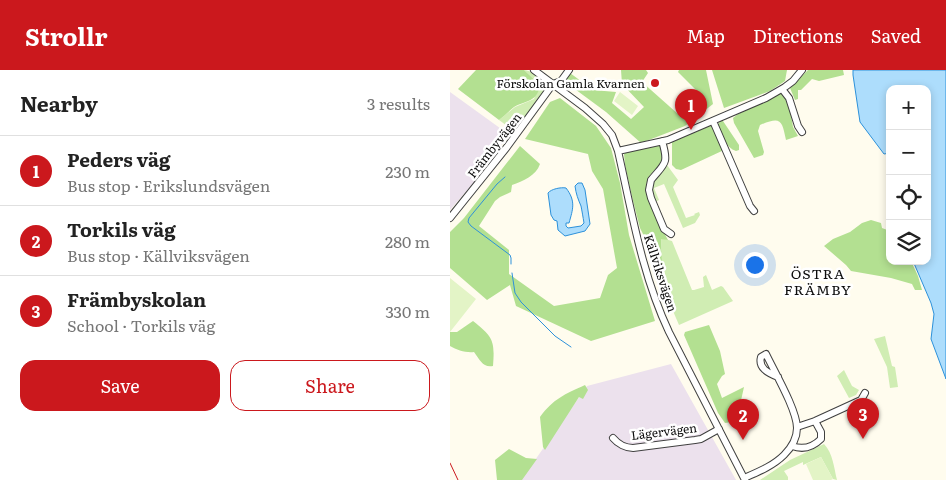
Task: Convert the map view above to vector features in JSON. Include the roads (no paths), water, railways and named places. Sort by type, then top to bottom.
[{"type":"street","name":"Källviksvägen","points":[[534,70],[585,108],[612,135],[618,151],[650,287],[666,326],[745,479]]},
{"type":"street","points":[[553,84],[561,81],[568,70]]},
{"type":"street","points":[[618,151],[662,141],[771,96],[793,81],[802,70]]},
{"type":"street","name":"Främbyvägen","points":[[450,218],[507,147],[553,84]]},
{"type":"street","points":[[782,89],[790,98],[798,126],[802,132]]},
{"type":"street","points":[[713,121],[750,206],[754,211]]},
{"type":"street","points":[[662,141],[666,156],[665,162],[652,180],[649,192],[664,229],[670,234]]},
{"type":"street","points":[[745,479],[780,459],[794,441],[797,427],[793,411],[778,377]]},
{"type":"street","points":[[797,427],[861,400],[866,393]]},
{"type":"street","points":[[792,446],[803,449],[817,443],[821,439],[822,432],[815,421]]},
{"type":"street","name":"Lägervägen","points":[[613,438],[626,447],[633,448],[701,439],[719,429]]},
{"type":"water","points":[[853,70],[946,70],[946,379],[931,339],[934,314],[931,303],[915,265],[931,265],[931,85],[886,85],[886,154],[884,154],[860,122]]},
{"type":"water","points":[[578,183],[582,183],[585,190],[590,224],[585,231],[565,236],[558,230],[557,221],[551,215],[548,193],[551,190],[566,188],[573,205],[569,223],[566,223],[566,226],[568,228],[581,226],[584,223],[575,186]]},
{"type":"waterway","points":[[505,177],[469,218],[468,222],[510,255],[511,264]]},
{"type":"waterway","points":[[512,273],[515,293],[521,302],[555,336],[571,347]]},
{"type":"railway","points":[[450,463],[458,480]]},
{"type":"place","name":"Förskolan Gamla Kvarnen","points":[[655,83]]},
{"type":"place","name":"Peders väg","points":[[691,130]]},
{"type":"place","name":"Främbyskolan","points":[[863,439]]},
{"type":"place","name":"Torkils väg","points":[[743,440]]},
{"type":"district","name":"ÖSTRA FRÄMBY","points":[[818,282]]}]
